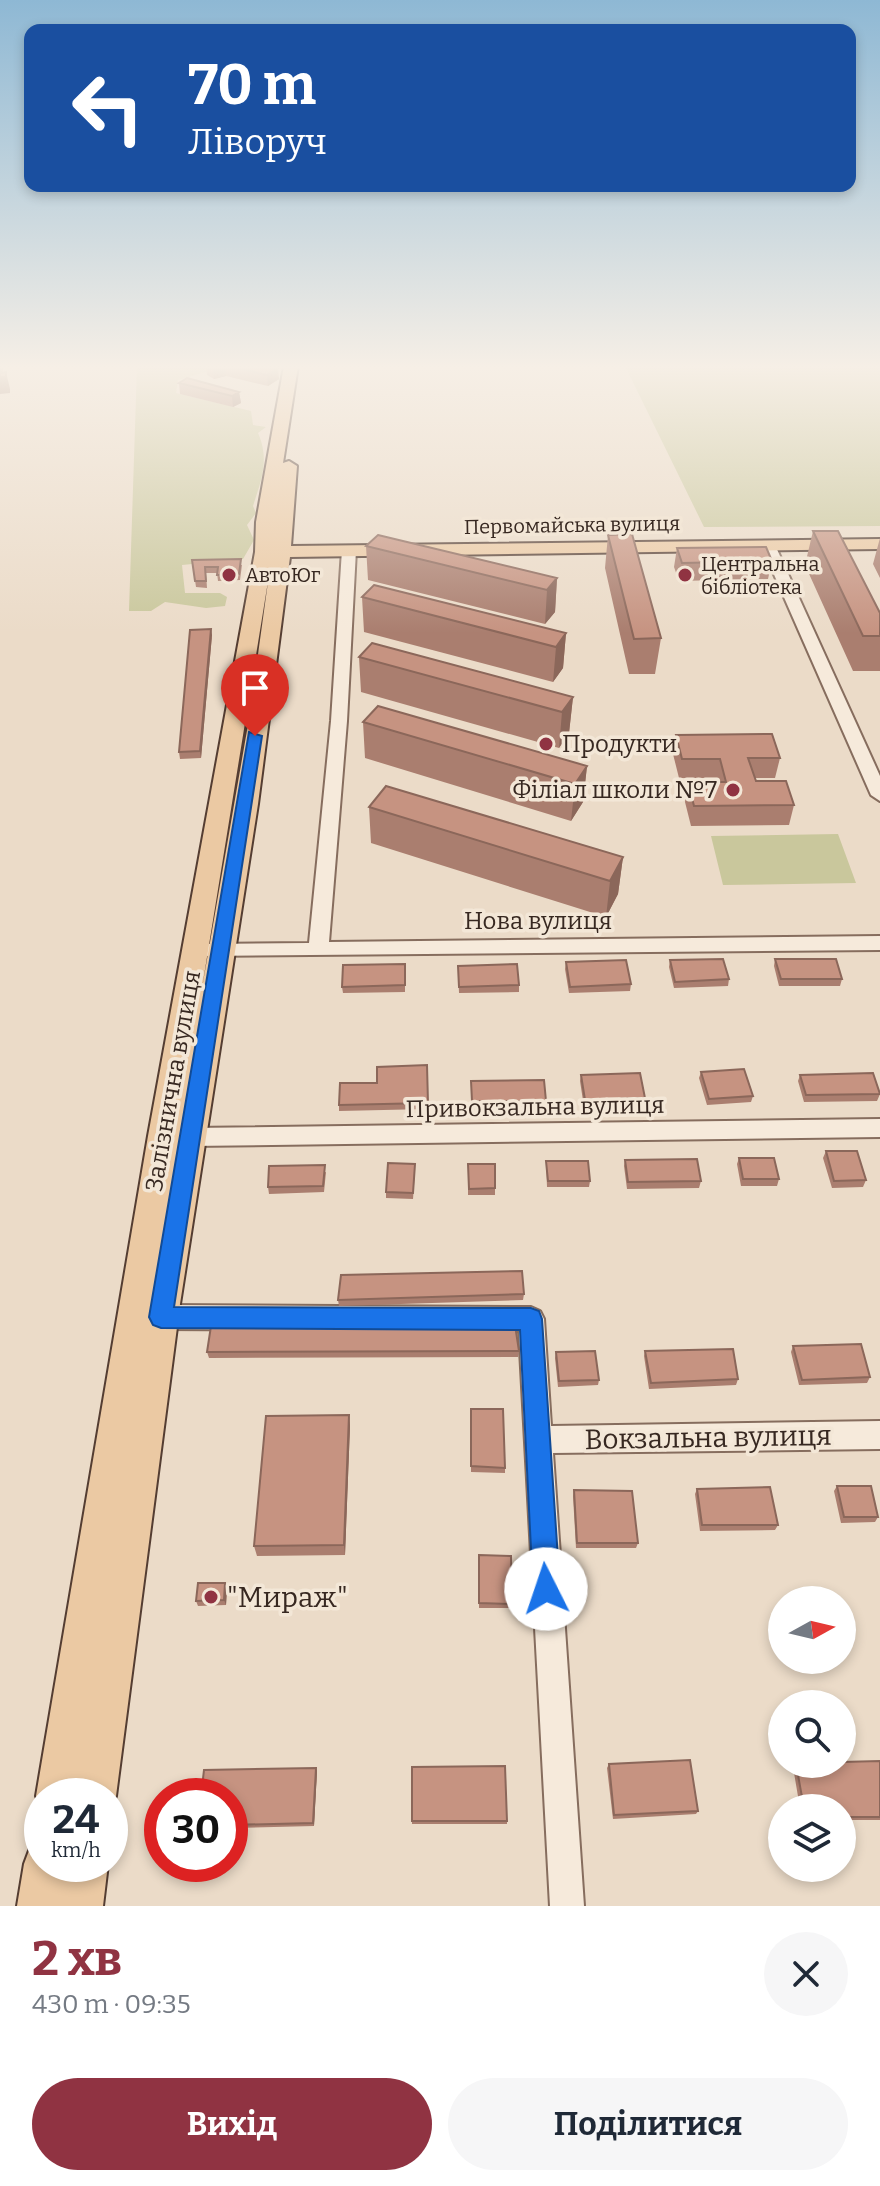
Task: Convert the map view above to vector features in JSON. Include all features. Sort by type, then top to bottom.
[{"type":"main road","name":"Залізнична вулиця","points":[[273,552],[265,522],[276,455]]},
{"type":"main road","name":"Залізнична вулиця","points":[[60,1778],[209,951],[289,455]]},
{"type":"main road","name":"Первомайська вулиця","points":[[273,552],[880,544]]},
{"type":"main road","name":"Залізнична вулиця","points":[[97,1778],[161,1317],[190,1137],[209,951]]},
{"type":"main road","points":[[40,1906],[43,1882]]},
{"type":"main road","points":[[80,1906],[83,1882]]},
{"type":"street","points":[[768,545],[880,795]]},
{"type":"street","points":[[318,949],[339,721],[349,550]]},
{"type":"street","name":"Нова вулиця","points":[[209,951],[880,943]]},
{"type":"street","name":"Привокзальна вулиця","points":[[190,1137],[880,1128]]},
{"type":"street","points":[[161,1317],[531,1319],[567,1906]]},
{"type":"street","name":"Вокзальна вулиця","points":[[537,1440],[880,1435]]},
{"type":"shaded area","points":[[134,455],[263,455],[263,470],[253,506],[256,513],[247,525],[254,540],[243,559],[182,565],[185,593],[220,593],[227,597],[225,606],[206,608],[165,602],[151,611],[129,611]]},
{"type":"shaded area","points":[[669,455],[880,455],[880,526],[704,527]]},
{"type":"shaded area","points":[[838,834],[856,883],[723,885],[711,836]]},
{"type":"building","points":[[813,531],[838,531],[880,613],[880,636],[863,636]]},
{"type":"building","points":[[632,534],[661,638],[634,639],[608,535]]},
{"type":"building","points":[[378,535],[557,578],[547,590],[366,546]]},
{"type":"building","points":[[766,547],[772,561],[682,563],[677,548]]},
{"type":"building","points":[[241,559],[239,574],[217,575],[218,567],[205,567],[206,581],[195,581],[192,560]]},
{"type":"building","points":[[374,585],[566,633],[556,647],[362,597]]},
{"type":"building","points":[[211,629],[200,751],[179,752],[190,630]]},
{"type":"building","points":[[372,643],[573,697],[562,712],[359,657]]},
{"type":"building","points":[[378,706],[587,766],[575,784],[363,722]]},
{"type":"building","points":[[772,734],[780,758],[748,758],[756,781],[786,781],[794,805],[694,806],[688,782],[726,782],[720,759],[682,759],[676,735]]},
{"type":"building","points":[[386,786],[623,857],[610,881],[369,807]]},
{"type":"building","points":[[723,959],[729,979],[675,982],[670,960]]},
{"type":"building","points":[[775,959],[836,959],[842,979],[781,979]]},
{"type":"building","points":[[626,960],[631,984],[570,987],[566,962]]},
{"type":"building","points":[[405,964],[405,985],[342,987],[343,965]]},
{"type":"building","points":[[517,964],[519,985],[459,987],[458,966]]},
{"type":"building","points":[[427,1065],[428,1103],[339,1105],[340,1083],[377,1083],[377,1067]]},
{"type":"building","points":[[744,1069],[753,1096],[709,1099],[701,1072]]},
{"type":"building","points":[[640,1073],[645,1098],[585,1100],[581,1075]]},
{"type":"building","points":[[873,1073],[880,1094],[806,1095],[800,1075]]},
{"type":"building","points":[[544,1080],[546,1101],[472,1101],[471,1081]]},
{"type":"building","points":[[826,1151],[857,1151],[866,1180],[834,1181]]},
{"type":"building","points":[[739,1158],[774,1158],[779,1179],[743,1179]]},
{"type":"building","points":[[697,1159],[701,1181],[628,1182],[625,1160]]},
{"type":"building","points":[[546,1161],[588,1161],[590,1181],[548,1181]]},
{"type":"building","points":[[388,1163],[415,1164],[413,1193],[386,1192]]},
{"type":"building","points":[[468,1164],[495,1164],[495,1188],[469,1189]]},
{"type":"building","points":[[325,1165],[323,1186],[268,1187],[269,1166]]},
{"type":"building","points":[[522,1271],[524,1294],[338,1300],[341,1275]]},
{"type":"building","points":[[515,1325],[519,1351],[207,1352],[211,1326]]},
{"type":"building","points":[[861,1344],[870,1377],[802,1380],[793,1346]]},
{"type":"building","points":[[733,1349],[738,1379],[651,1383],[645,1351]]},
{"type":"building","points":[[595,1351],[599,1380],[559,1381],[556,1352]]},
{"type":"building","points":[[471,1409],[503,1409],[505,1468],[471,1466]]},
{"type":"building","points":[[349,1415],[344,1545],[254,1546],[266,1416]]},
{"type":"building","points":[[837,1486],[871,1486],[878,1517],[844,1517]]},
{"type":"building","points":[[770,1487],[778,1525],[702,1525],[697,1489]]},
{"type":"building","points":[[574,1490],[632,1491],[638,1543],[577,1543]]},
{"type":"building","points":[[479,1555],[511,1556],[512,1604],[479,1603]]},
{"type":"building","points":[[198,1583],[225,1583],[224,1600],[196,1601]]},
{"type":"building","points":[[690,1760],[698,1811],[614,1815],[609,1764]]},
{"type":"building","points":[[880,1761],[880,1817],[856,1817],[856,1794],[801,1794],[799,1778],[856,1778],[856,1762]]},
{"type":"building","points":[[505,1766],[507,1821],[412,1821],[412,1767]]},
{"type":"building","points":[[316,1768],[313,1823],[248,1825],[248,1778],[203,1778],[204,1770]]},
{"type":"place","name":"АвтоЮг","points":[[229,575]]},
{"type":"place","name":"Центральна бібліотека","points":[[685,575]]},
{"type":"place","name":"Продукти","points":[[546,744]]},
{"type":"place","name":"Філіал школи №7","points":[[733,790]]},
{"type":"place","name":"\"Мираж\"","points":[[211,1597]]},
{"type":"route","points":[[255,736],[223,950],[161,1317],[531,1319],[546,1589]]}]
